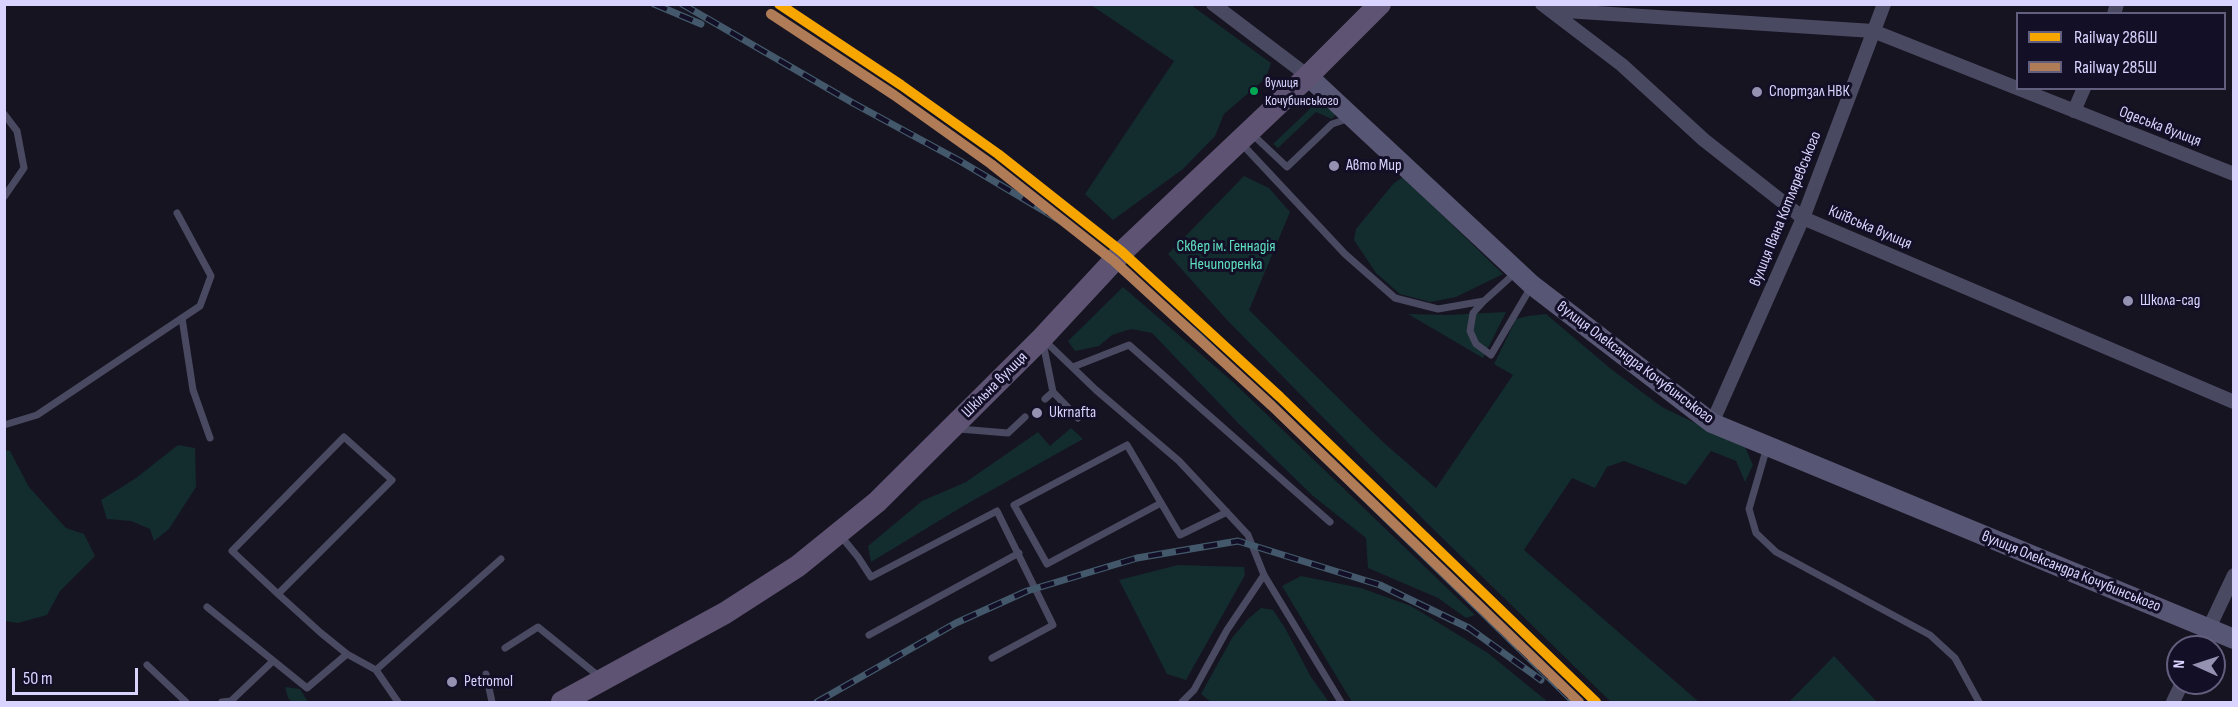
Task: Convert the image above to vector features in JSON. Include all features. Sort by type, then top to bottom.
[{"type":"main road","name":"Шкільна вулиця","points":[[562,702],[725,613],[798,566],[877,502],[1042,338],[1122,252],[1308,76],[1380,4]]},
{"type":"street","name":"вулиця Олександра Кочубинського","points":[[1214,4],[1308,76],[1532,285],[1712,423],[2234,639]]},
{"type":"street","name":"вулиця Івана Котляревського","points":[[1712,423],[1803,218],[1884,4]]},
{"type":"street","name":"Одеська вулиця","points":[[1545,7],[1873,31],[2016,88]]},
{"type":"street","name":"Київська вулиця","points":[[1545,7],[1622,65],[1704,140],[1803,218],[2234,402]]},
{"type":"street","name":"Одеська вулиця","points":[[2021,90],[2234,174]]},
{"type":"street","points":[[2074,111],[2083,90]]},
{"type":"street","points":[[2207,635],[2234,575]]},
{"type":"lane","points":[[4,114],[17,131],[24,168],[4,197]]},
{"type":"lane","points":[[1244,136],[1287,167],[1332,124],[1352,117]]},
{"type":"lane","points":[[1244,136],[1345,254],[1395,298],[1438,309],[1484,301]]},
{"type":"lane","points":[[4,426],[37,415],[200,306],[211,276],[177,213]]},
{"type":"lane","points":[[1517,271],[1473,313],[1470,331],[1476,344],[1491,355],[1532,285]]},
{"type":"lane","points":[[182,318],[193,390],[210,438]]},
{"type":"lane","points":[[1042,338],[1096,390],[1179,461],[1248,535],[1264,575],[1338,700]]},
{"type":"lane","points":[[1042,338],[1053,392],[1078,418]]},
{"type":"lane","points":[[1072,366],[1129,345],[1330,522]]},
{"type":"lane","points":[[1046,399],[1053,392]]},
{"type":"lane","points":[[951,428],[1008,433],[1025,417]]},
{"type":"lane","points":[[278,594],[392,480],[344,437],[232,551],[278,594],[347,654],[376,670],[398,702]]},
{"type":"lane","points":[[1161,503],[1047,564],[1014,505],[1127,444],[1180,535],[1227,512]]},
{"type":"lane","points":[[1767,447],[1749,509],[1756,533],[1776,552],[1930,635],[1955,658],[1979,702]]},
{"type":"lane","points":[[839,533],[871,577],[997,511],[1053,625],[992,658]]},
{"type":"lane","points":[[869,635],[1019,553]]},
{"type":"lane","points":[[376,670],[501,559]]},
{"type":"lane","points":[[1187,701],[1227,630],[1264,575]]},
{"type":"lane","points":[[207,607],[306,688],[347,654]]},
{"type":"lane","points":[[505,648],[538,627],[603,679]]},
{"type":"lane","points":[[222,702],[231,701],[273,661]]},
{"type":"lane","points":[[147,665],[186,702]]},
{"type":"lane","points":[[486,674],[492,702]]},
{"type":"green space","points":[[1091,5],[1191,5],[1271,63],[1266,78],[1224,114],[1215,136],[1183,169],[1113,220],[1085,194],[1174,61]]},
{"type":"green space","points":[[1316,103],[1337,113],[1332,119],[1316,112],[1278,148],[1273,144]]},
{"type":"green space","name":"Сквер ім. Геннадія Нечипоренка","points":[[1244,176],[1269,188],[1290,212],[1249,310],[1384,443],[1436,488],[1513,375],[1494,364],[1516,319],[1528,316],[1546,314],[1611,369],[1662,407],[1745,447],[1753,465],[1745,482],[1736,461],[1711,451],[1686,485],[1624,461],[1607,467],[1595,488],[1572,478],[1524,550],[1699,702],[1611,702],[1427,523],[1227,320],[1168,254]]},
{"type":"green space","points":[[1403,177],[1503,274],[1456,297],[1430,302],[1400,294],[1376,273],[1354,240],[1356,229],[1394,183]]},
{"type":"green space","points":[[1123,287],[1233,382],[1475,615],[1466,618],[1438,598],[1368,568],[1366,538],[1313,496],[1238,423],[1152,333],[1131,329],[1112,335],[1099,346],[1075,351],[1068,341]]},
{"type":"green space","points":[[1506,312],[1483,358],[1408,314],[1446,315]]},
{"type":"green space","points":[[1071,428],[1083,439],[965,505],[871,562],[868,546],[922,501],[966,482],[1038,432],[1050,446]]},
{"type":"green space","points":[[178,445],[195,448],[196,487],[169,529],[154,541],[150,529],[131,521],[107,519],[101,500],[136,478]]},
{"type":"green space","points":[[5,450],[10,451],[29,487],[66,528],[84,534],[95,556],[60,591],[47,615],[18,623],[5,621]]},
{"type":"green space","points":[[1178,565],[1244,567],[1245,575],[1186,680],[1167,674],[1119,580]]},
{"type":"green space","points":[[1301,576],[1361,588],[1411,606],[1488,653],[1548,702],[1352,702],[1282,586]]},
{"type":"green space","points":[[1261,608],[1273,610],[1311,677],[1329,702],[1211,702],[1201,694],[1232,638]]},
{"type":"green space","points":[[1834,656],[1877,702],[1789,702]]},
{"type":"green space","points":[[285,687],[300,689],[308,702],[292,702],[288,698]]},
{"type":"railway","points":[[654,4],[701,24]]},
{"type":"railway","points":[[682,4],[853,103],[960,161],[1071,227],[1199,336],[1574,702]]},
{"type":"railway","points":[[817,702],[956,623],[1027,591],[1137,558],[1238,541],[1380,585],[1469,628],[1541,680]]},
{"type":"rail line","name":"286Ш","points":[[779,4],[901,85],[998,154],[1122,252],[1280,397],[1596,702]]},
{"type":"rail line","name":"285Ш","points":[[771,14],[894,95],[991,164],[1114,261],[1272,406],[1579,702]]},
{"type":"place","name":"вулиця Кочубинського","points":[[1254,91]]},
{"type":"place","name":"Спортзал НВК","points":[[1757,92]]},
{"type":"place","name":"Авто Мир","points":[[1334,166]]},
{"type":"place","name":"Школа-сад","points":[[2128,301]]},
{"type":"place","name":"Ukrnafta","points":[[1037,413]]},
{"type":"place","name":"Petromol","points":[[452,682]]}]
